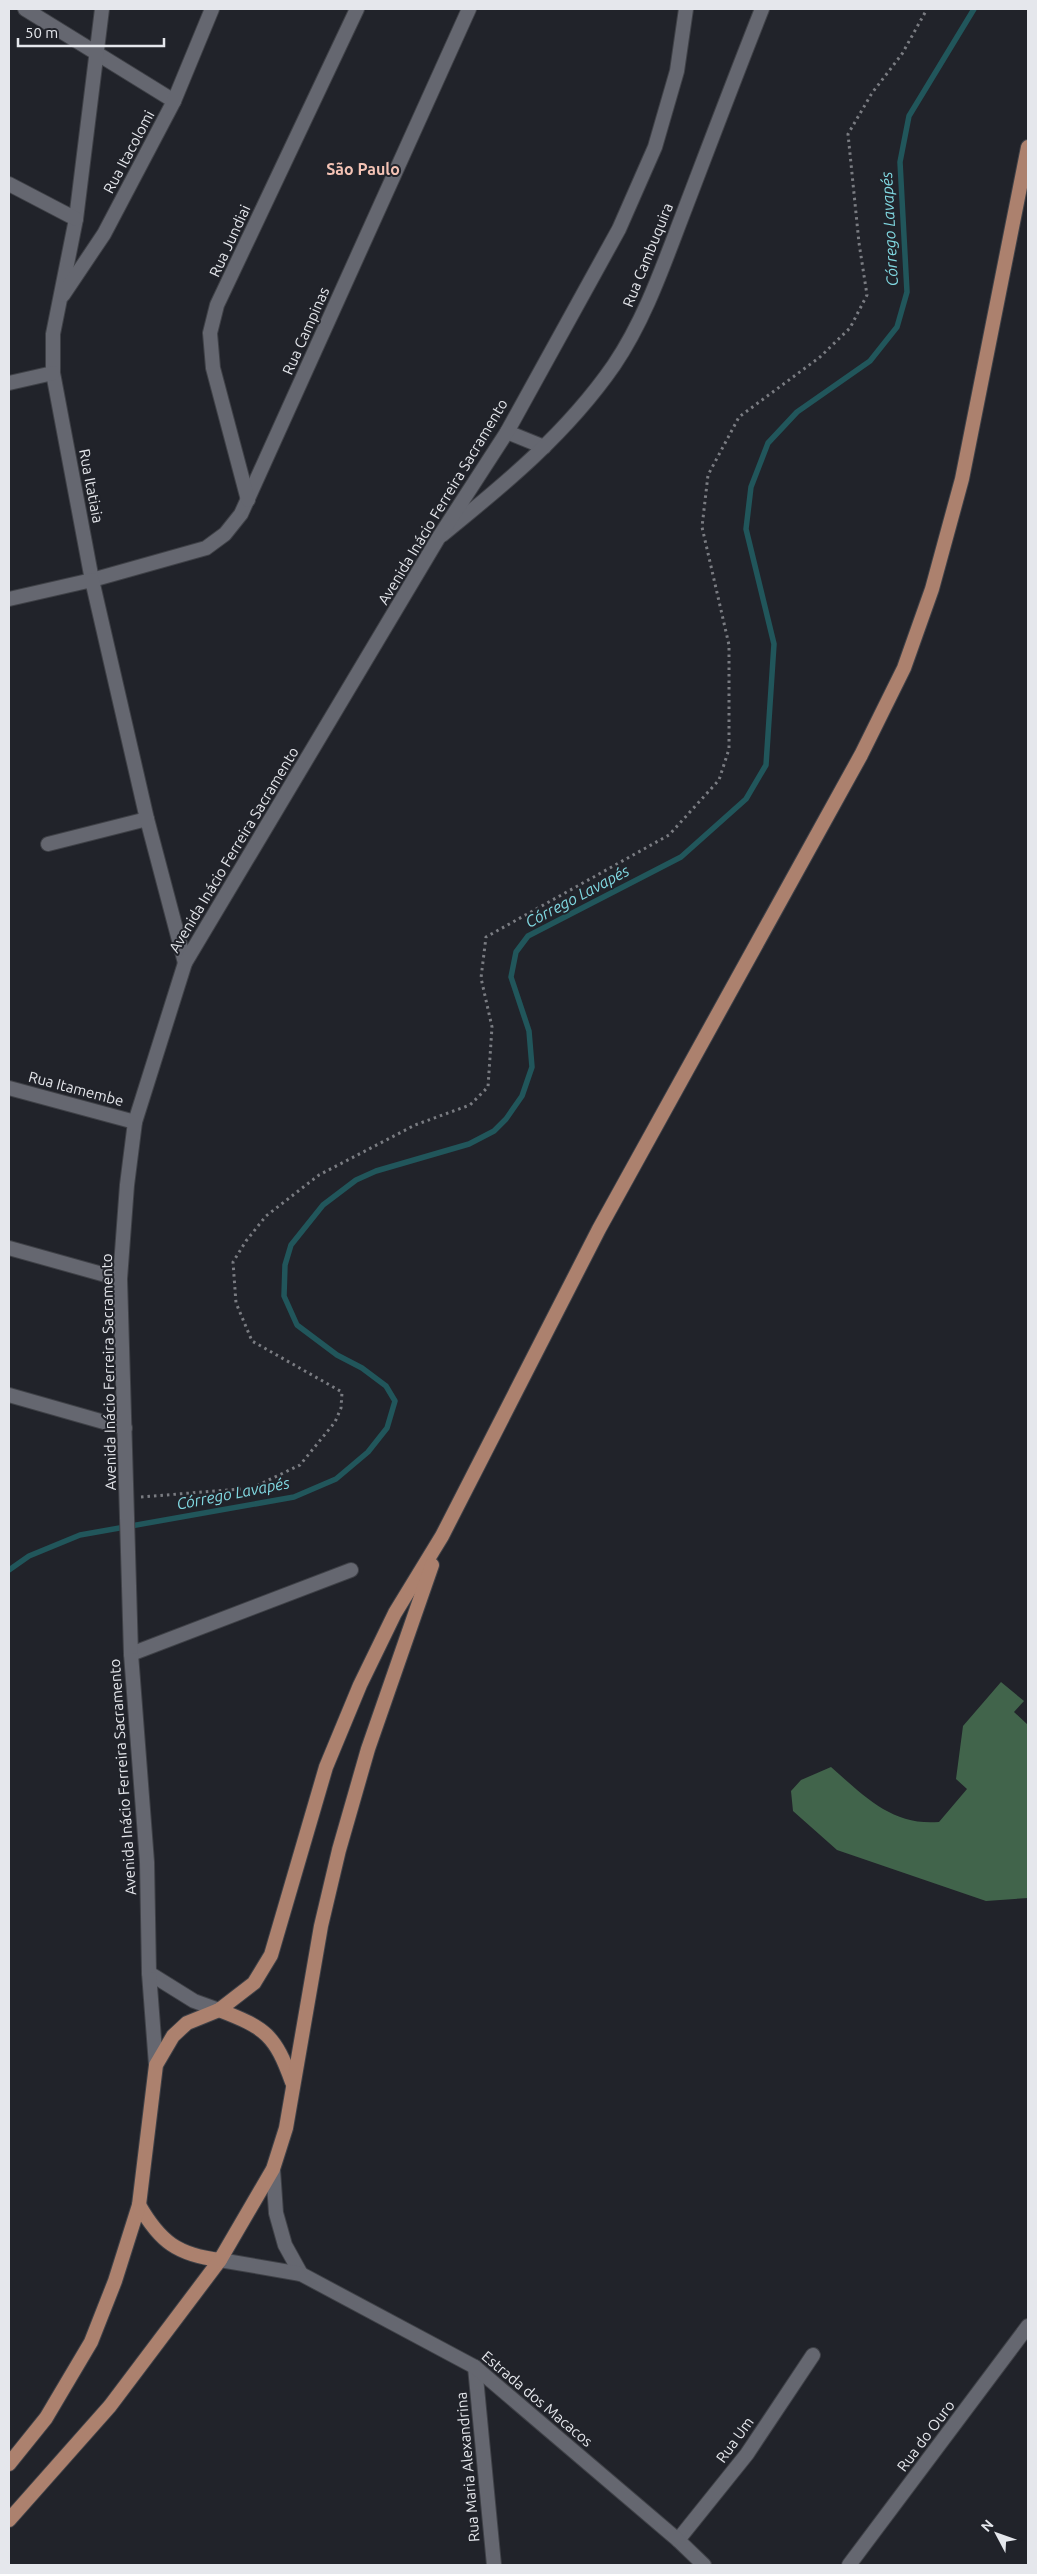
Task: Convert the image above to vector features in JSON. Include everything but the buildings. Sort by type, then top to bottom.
[{"type":"main road","points":[[9,2464],[46,2418],[92,2342],[115,2281],[139,2205],[156,2065],[173,2036],[187,2024],[219,2010],[254,1983],[271,1955],[326,1767],[360,1685],[394,1613],[442,1536],[599,1230],[861,755],[904,668],[932,589],[962,480],[1028,147]]},
{"type":"main road","points":[[9,2520],[110,2406],[220,2260],[274,2169],[286,2128],[292,2083],[320,1926],[342,1840],[380,1711],[442,1536]]},
{"type":"main road","points":[[219,2010],[250,2022],[269,2037],[281,2052],[292,2083]]},
{"type":"main road","points":[[139,2205],[152,2228],[170,2246],[194,2256],[220,2260]]},
{"type":"street","points":[[25,9],[174,102]]},
{"type":"street","name":"Rua Itatiaia","points":[[102,9],[76,219],[58,301],[53,334],[54,373],[92,580],[147,819],[185,963]]},
{"type":"street","name":"Rua Itacolomi","points":[[58,301],[104,234],[174,102],[212,9]]},
{"type":"street","name":"Rua Jundiai","points":[[248,500],[213,368],[210,333],[217,305],[358,9]]},
{"type":"street","name":"Rua Campinas","points":[[9,599],[92,580],[206,548],[226,534],[248,500],[469,9]]},
{"type":"street","name":"Avenida Inácio Ferreira Sacramento","points":[[156,2065],[149,1973],[147,1862],[131,1654],[130,1552],[120,1280],[127,1185],[135,1122],[185,963],[439,538],[507,432],[619,229],[655,147],[677,71],[686,9]]},
{"type":"street","name":"Rua Cambuquira","points":[[439,538],[510,480],[544,447],[578,412],[614,364],[647,307],[762,9]]},
{"type":"street","points":[[9,184],[76,219]]},
{"type":"street","points":[[9,383],[54,373]]},
{"type":"street","points":[[507,432],[544,447]]},
{"type":"street","points":[[48,844],[147,819]]},
{"type":"street","name":"Rua Itamembe","points":[[9,1088],[135,1122]]},
{"type":"street","points":[[9,1248],[120,1280]]},
{"type":"street","points":[[9,1395],[125,1428]]},
{"type":"street","points":[[131,1654],[351,1570]]},
{"type":"street","points":[[149,1973],[194,2001],[219,2010]]},
{"type":"street","points":[[274,2169],[276,2212],[286,2245],[301,2274]]},
{"type":"street","name":"Estrada dos Macacos","points":[[220,2260],[301,2274],[475,2367],[678,2540],[704,2565]]},
{"type":"street","name":"Rua do Ouro","points":[[849,2565],[1028,2326]]},
{"type":"street","name":"Rua Um","points":[[678,2540],[747,2454],[813,2355]]},
{"type":"street","name":"Rua Maria Alexandrina","points":[[475,2367],[494,2565]]},
{"type":"path","points":[[128,1498],[252,1488],[300,1465],[336,1422],[341,1408],[342,1392],[252,1341],[236,1303],[233,1262],[237,1255],[266,1216],[320,1175],[415,1125],[470,1105],[488,1087],[491,1064],[492,1027],[481,978],[486,937],[669,834],[719,780],[729,749],[729,646],[702,527],[708,475],[739,417],[820,357],[850,328],[867,295],[859,243],[848,134],[872,93],[902,54],[927,9]]},
{"type":"green space","points":[[1001,1682],[1024,1701],[1014,1712],[1028,1725],[1028,1898],[986,1901],[837,1850],[793,1811],[791,1791],[801,1780],[831,1767],[867,1798],[893,1814],[922,1822],[939,1822],[967,1789],[956,1779],[963,1726]]},
{"type":"waterway","name":"Córrego Lavapés","points":[[9,1570],[29,1556],[80,1535],[294,1497],[336,1479],[368,1452],[387,1428],[395,1401],[386,1386],[362,1368],[337,1355],[297,1325],[284,1296],[285,1265],[291,1245],[323,1205],[356,1180],[376,1171],[469,1144],[494,1131],[506,1119],[522,1096],[532,1067],[529,1031],[511,977],[516,952],[528,936],[681,857],[746,799],[766,765],[774,644],[746,529],[751,487],[768,443],[797,412],[870,361],[897,327],[907,292],[900,162],[909,116],[974,9]]},
{"type":"district","name":"São Paulo","points":[[363,169]]}]
